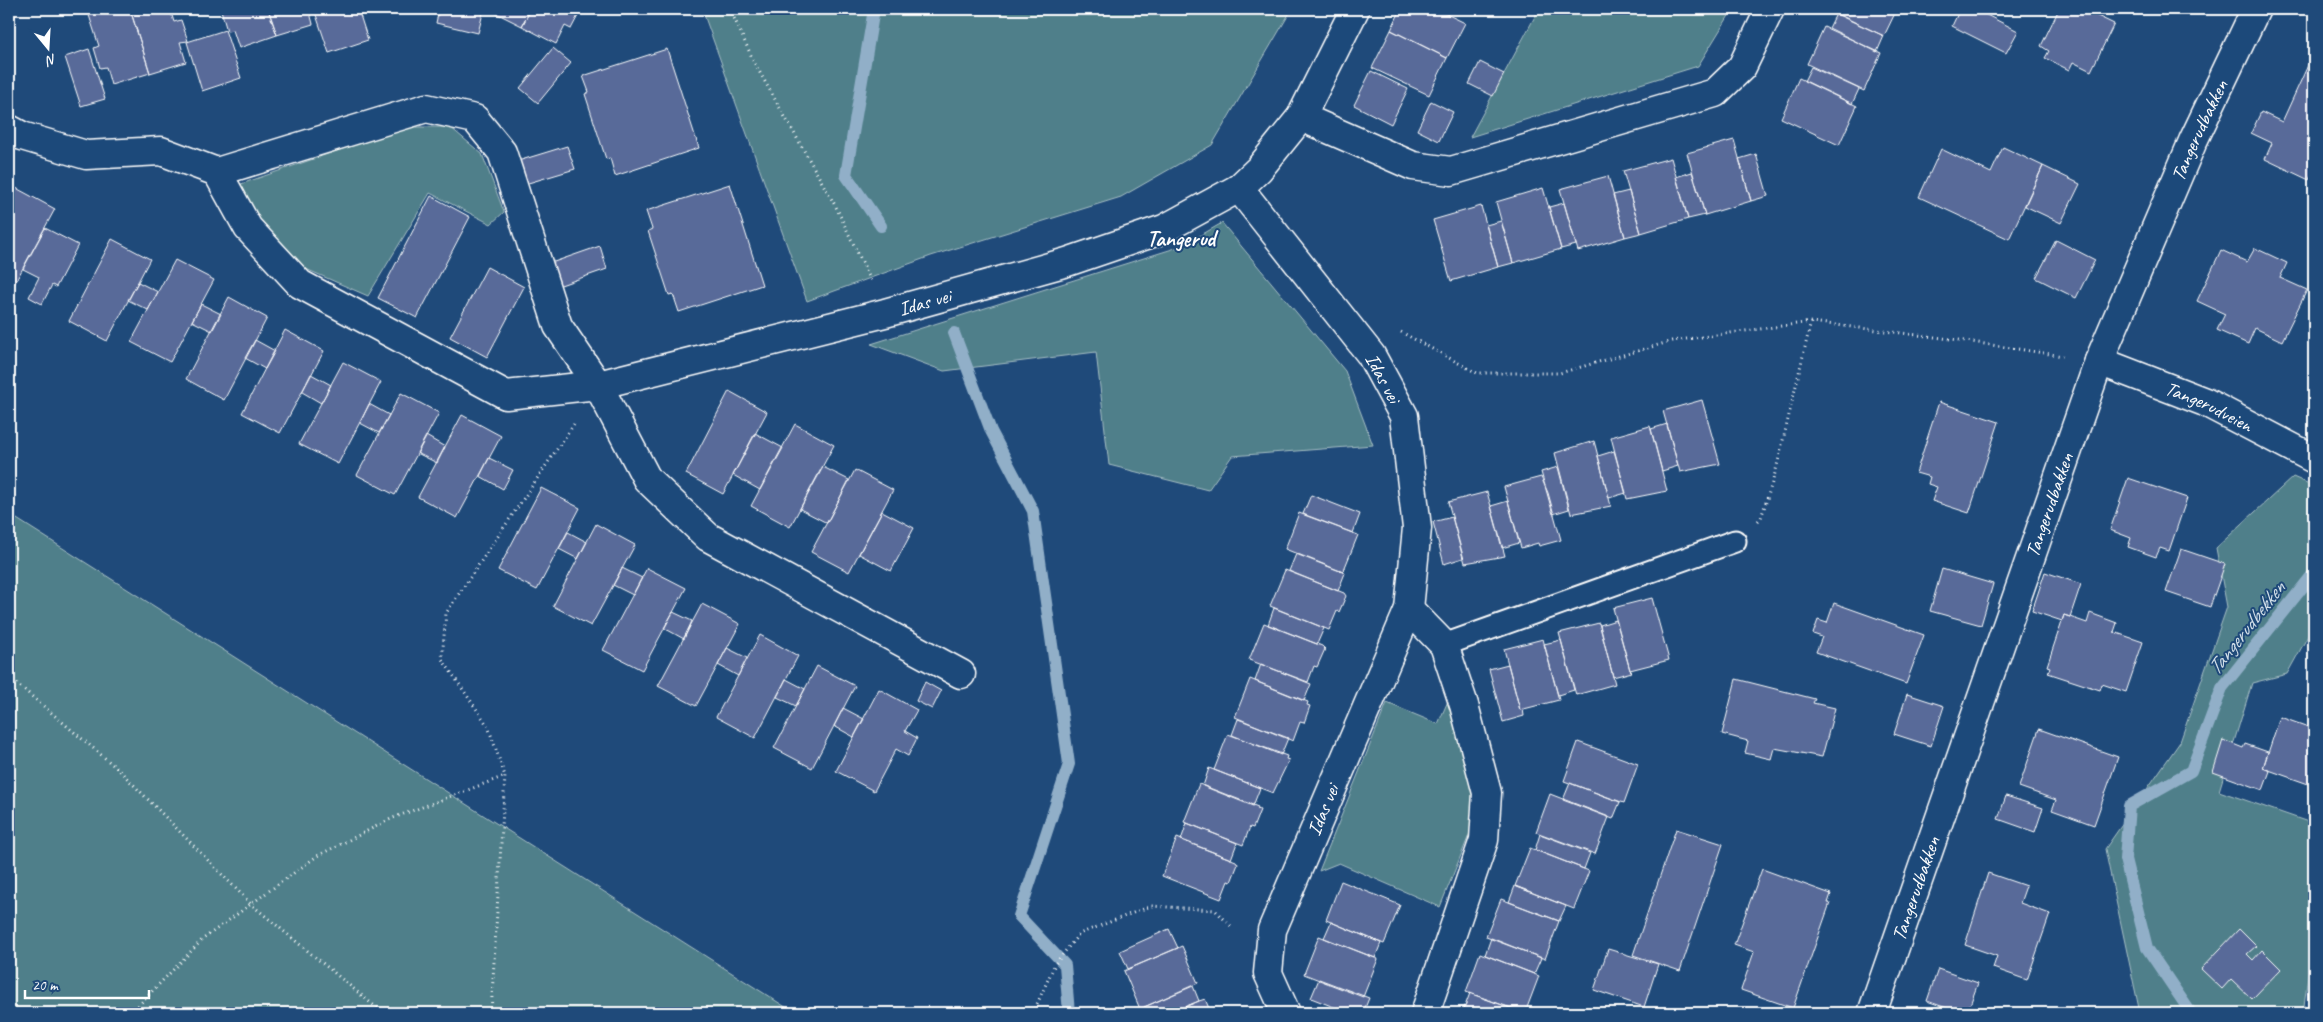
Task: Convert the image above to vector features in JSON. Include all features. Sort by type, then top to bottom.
[{"type":"street","name":"Idas vei","points":[[217,172],[248,228],[300,284],[506,395],[598,385],[885,312],[1067,262],[1164,229],[1239,188],[1259,170],[1301,117],[1355,9]]},
{"type":"street","points":[[1301,117],[1413,166],[1451,171],[1715,93],[1742,67],[1770,9]]},
{"type":"street","name":"Tangerudbakken","points":[[1872,1013],[2099,361],[2193,141],[2256,9]]},
{"type":"street","points":[[9,129],[22,136],[86,155],[161,150],[217,172],[426,108],[475,118],[502,152],[558,326],[598,385],[647,480],[708,537],[961,674]]},
{"type":"street","name":"Idas vei","points":[[1239,188],[1371,355],[1404,416],[1417,528],[1409,609],[1272,930],[1268,973],[1286,1013]]},
{"type":"street","name":"Tangerudveien","points":[[2099,361],[2205,402],[2314,459]]},
{"type":"street","points":[[1409,609],[1444,645],[1464,705],[1487,793],[1484,840],[1425,1013]]},
{"type":"lane","points":[[1444,645],[1735,541]]},
{"type":"path","points":[[730,9],[755,64],[836,206],[885,312]]},
{"type":"path","points":[[1396,326],[1402,333],[1477,373],[1560,373],[1672,341],[1811,322],[1959,340],[2099,361]]},
{"type":"path","points":[[1735,541],[1761,518],[1776,470],[1811,322]]},
{"type":"path","points":[[491,1013],[505,776],[488,726],[442,659],[446,614],[598,385]]},
{"type":"path","points":[[9,677],[119,770],[252,905],[384,1013]]},
{"type":"path","points":[[131,1013],[203,939],[318,856],[393,818],[505,776]]},
{"type":"path","points":[[1033,1013],[1055,964],[1079,934],[1150,906],[1215,910],[1233,928]]},
{"type":"green space","points":[[702,9],[1292,9],[1212,145],[1121,197],[931,256],[807,301]]},
{"type":"green space","points":[[1539,9],[1733,9],[1698,66],[1470,137]]},
{"type":"green space","points":[[406,127],[450,127],[482,154],[504,212],[491,224],[430,193],[368,296],[306,269],[260,223],[241,184]]},
{"type":"green space","points":[[1222,223],[1345,371],[1373,445],[1232,456],[1208,490],[1109,465],[1096,352],[944,371],[871,344],[1182,246]]},
{"type":"green space","points":[[2293,477],[2314,486],[2314,625],[2287,674],[2252,683],[2219,791],[2314,824],[2314,931],[2303,1013],[2140,1013],[2105,849],[2180,742],[2227,607],[2216,548]]},
{"type":"green space","points":[[9,514],[795,1013],[9,1013]]},
{"type":"green space","points":[[1448,701],[1478,813],[1440,907],[1339,863],[1319,871],[1387,703],[1438,724]]},
{"type":"building","points":[[87,9],[130,9],[150,73],[111,85],[106,67],[100,68],[94,48],[99,46]]},
{"type":"building","points":[[130,9],[170,9],[174,22],[181,20],[188,41],[180,42],[186,62],[150,73]]},
{"type":"building","points":[[268,9],[277,35],[239,48],[233,30],[227,31],[221,10]]},
{"type":"building","points":[[268,9],[309,9],[313,24],[277,35]]},
{"type":"building","points":[[314,9],[358,9],[368,40],[329,53]]},
{"type":"building","points":[[439,9],[484,9],[478,33],[436,23]]},
{"type":"building","points":[[488,9],[531,9],[522,26]]},
{"type":"building","points":[[531,9],[581,10],[571,29],[565,26],[556,44],[522,26]]},
{"type":"building","points":[[1401,9],[1436,9],[1465,23],[1447,58],[1391,30]]},
{"type":"building","points":[[1827,9],[1897,9],[1884,36]]},
{"type":"building","points":[[1960,9],[1975,9],[2018,31],[2006,53],[1952,26]]},
{"type":"building","points":[[2059,9],[2083,9],[2114,24],[2091,71],[2073,62],[2069,70],[2045,58],[2049,51],[2041,46]]},
{"type":"building","points":[[1836,14],[1884,36],[1877,52],[1829,28]]},
{"type":"building","points":[[1824,27],[1881,53],[1864,91],[1807,64]]},
{"type":"building","points":[[225,30],[241,78],[202,91],[187,42]]},
{"type":"building","points":[[1391,30],[1447,58],[1429,95],[1372,68]]},
{"type":"building","points":[[553,48],[571,63],[538,103],[520,88]]},
{"type":"building","points":[[89,49],[105,99],[81,106],[65,57]]},
{"type":"building","points":[[667,49],[699,148],[615,176],[610,158],[606,159],[585,94],[589,92],[583,76]]},
{"type":"building","points":[[1480,62],[1504,74],[1493,96],[1469,84]]},
{"type":"building","points":[[2309,63],[2314,65],[2314,169],[2309,180],[2265,159],[2272,143],[2251,133],[2261,112],[2282,122]]},
{"type":"building","points":[[1811,67],[1859,89],[1852,104],[1804,81]]},
{"type":"building","points":[[1371,71],[1408,89],[1391,124],[1354,105]]},
{"type":"building","points":[[1799,78],[1857,106],[1839,145],[1781,118]]},
{"type":"building","points":[[1431,101],[1453,112],[1439,141],[1417,130]]},
{"type":"building","points":[[1734,140],[1751,201],[1705,215],[1687,153]]},
{"type":"building","points":[[567,146],[575,169],[525,184],[518,161]]},
{"type":"building","points":[[2003,147],[2043,166],[2009,239],[1919,197],[1941,149],[1991,173]]},
{"type":"building","points":[[1756,154],[1768,196],[1751,201],[1739,159]]},
{"type":"building","points":[[1671,158],[1688,219],[1641,233],[1623,171]]},
{"type":"building","points":[[2043,166],[2080,184],[2061,223],[2025,206]]},
{"type":"building","points":[[1692,172],[1705,215],[1688,219],[1676,177]]},
{"type":"building","points":[[1608,176],[1625,237],[1578,251],[1560,189]]},
{"type":"building","points":[[730,184],[762,285],[679,312],[673,294],[669,295],[648,231],[652,229],[646,211]]},
{"type":"building","points":[[16,188],[55,209],[11,290],[9,289],[9,202]]},
{"type":"building","points":[[1543,188],[1561,249],[1513,263],[1496,202]]},
{"type":"building","points":[[1629,191],[1641,233],[1625,237],[1613,195]]},
{"type":"building","points":[[431,196],[470,217],[417,318],[378,298]]},
{"type":"building","points":[[1564,203],[1576,245],[1561,249],[1549,207]]},
{"type":"building","points":[[1481,206],[1498,267],[1451,281],[1433,220]]},
{"type":"building","points":[[1501,221],[1513,263],[1498,267],[1486,225]]},
{"type":"building","points":[[45,228],[78,245],[56,287],[52,285],[42,304],[29,297],[39,277],[23,269]]},
{"type":"building","points":[[112,239],[150,259],[107,341],[69,321]]},
{"type":"building","points":[[2056,240],[2095,260],[2076,298],[2036,278]]},
{"type":"building","points":[[600,246],[607,269],[558,286],[551,263]]},
{"type":"building","points":[[2255,248],[2287,263],[2280,278],[2307,290],[2282,341],[2255,328],[2248,344],[2217,330],[2225,314],[2197,301],[2221,250],[2247,262]]},
{"type":"building","points":[[175,260],[214,280],[170,362],[131,342]]},
{"type":"building","points":[[487,267],[524,287],[487,357],[450,337]]},
{"type":"building","points":[[138,282],[158,292],[148,310],[128,300]]},
{"type":"building","points":[[229,297],[267,318],[224,400],[186,379]]},
{"type":"building","points":[[201,304],[221,314],[212,331],[192,321]]},
{"type":"building","points":[[285,330],[324,351],[280,433],[242,413]]},
{"type":"building","points":[[255,340],[275,351],[265,369],[245,358]]},
{"type":"building","points":[[343,362],[381,382],[338,464],[299,444]]},
{"type":"building","points":[[311,374],[331,385],[321,403],[302,392]]},
{"type":"building","points":[[729,391],[767,412],[723,494],[686,474]]},
{"type":"building","points":[[401,393],[439,413],[395,495],[357,475]]},
{"type":"building","points":[[1702,400],[1720,464],[1680,472],[1663,411]]},
{"type":"building","points":[[1939,402],[1999,422],[1969,513],[1932,501],[1937,487],[1928,484],[1930,477],[1916,473]]},
{"type":"building","points":[[369,404],[389,415],[379,433],[360,423]]},
{"type":"building","points":[[462,415],[501,436],[457,518],[418,497]]},
{"type":"building","points":[[795,424],[834,445],[790,527],[751,506]]},
{"type":"building","points":[[1667,424],[1678,466],[1662,471],[1651,429]]},
{"type":"building","points":[[1650,426],[1667,491],[1627,499],[1611,437]]},
{"type":"building","points":[[755,433],[783,448],[760,490],[733,475]]},
{"type":"building","points":[[426,436],[445,447],[437,463],[417,453]]},
{"type":"building","points":[[1594,441],[1611,506],[1571,514],[1555,453]]},
{"type":"building","points":[[1614,451],[1626,493],[1609,498],[1598,456]]},
{"type":"building","points":[[489,458],[513,470],[503,489],[480,476]]},
{"type":"building","points":[[823,467],[849,480],[827,523],[800,509]]},
{"type":"building","points":[[1558,467],[1569,509],[1553,514],[1541,472]]},
{"type":"building","points":[[855,470],[893,490],[849,572],[811,552]]},
{"type":"building","points":[[1541,477],[1548,493],[1561,540],[1539,546],[1538,543],[1521,548],[1504,487]]},
{"type":"building","points":[[2128,478],[2187,498],[2169,551],[2160,548],[2156,557],[2128,547],[2131,538],[2110,530]]},
{"type":"building","points":[[541,488],[580,508],[537,590],[498,570]]},
{"type":"building","points":[[1487,492],[1505,556],[1465,563],[1448,502]]},
{"type":"building","points":[[1311,495],[1360,514],[1353,533],[1303,514]]},
{"type":"building","points":[[1508,501],[1519,543],[1502,548],[1491,506]]},
{"type":"building","points":[[882,511],[914,528],[891,571],[859,554]]},
{"type":"building","points":[[1299,513],[1358,535],[1343,572],[1285,549]]},
{"type":"building","points":[[1452,517],[1463,558],[1444,564],[1433,522]]},
{"type":"building","points":[[596,524],[635,545],[591,626],[553,606]]},
{"type":"building","points":[[568,532],[587,542],[578,559],[559,549]]},
{"type":"building","points":[[2181,549],[2225,564],[2210,607],[2166,592]]},
{"type":"building","points":[[1296,554],[1345,573],[1338,591],[1289,571]]},
{"type":"building","points":[[622,568],[642,578],[633,595],[613,585]]},
{"type":"building","points":[[647,568],[686,588],[642,670],[603,650]]},
{"type":"building","points":[[1942,569],[1993,584],[1981,625],[1930,611]]},
{"type":"building","points":[[1285,570],[1344,593],[1346,596],[1329,630],[1270,606]]},
{"type":"building","points":[[2045,572],[2081,584],[2070,617],[2064,615],[2062,621],[2032,611]]},
{"type":"building","points":[[1652,598],[1669,660],[1630,670],[1613,608]]},
{"type":"building","points":[[1834,603],[1924,635],[1906,684],[1816,652],[1822,637],[1813,634],[1818,620],[1827,623]]},
{"type":"building","points":[[702,604],[740,624],[696,706],[658,686]]},
{"type":"building","points":[[1274,608],[1324,628],[1317,644],[1268,625]]},
{"type":"building","points":[[673,612],[692,621],[684,639],[664,628]]},
{"type":"building","points":[[2090,613],[2117,623],[2114,632],[2143,642],[2126,692],[2102,684],[2100,690],[2048,673],[2050,667],[2047,666],[2064,615],[2087,623]]},
{"type":"building","points":[[1616,620],[1632,672],[1613,677],[1600,625]]},
{"type":"building","points":[[1264,623],[1322,646],[1325,649],[1317,667],[1314,666],[1308,682],[1249,660]]},
{"type":"building","points":[[1599,623],[1615,684],[1576,695],[1559,633]]},
{"type":"building","points":[[760,635],[798,656],[755,738],[716,717]]},
{"type":"building","points":[[1543,639],[1559,700],[1520,710],[1504,649]]},
{"type":"building","points":[[1561,640],[1574,690],[1558,695],[1544,644]]},
{"type":"building","points":[[727,648],[747,658],[738,676],[718,665]]},
{"type":"building","points":[[1261,664],[1311,684],[1304,701],[1255,681]]},
{"type":"building","points":[[1508,664],[1520,710],[1523,709],[1524,716],[1503,722],[1489,669]]},
{"type":"building","points":[[817,666],[855,686],[812,768],[774,748]]},
{"type":"building","points":[[786,679],[805,689],[796,706],[777,697]]},
{"type":"building","points":[[1250,679],[1308,702],[1307,705],[1310,706],[1304,723],[1300,722],[1293,741],[1235,717]]},
{"type":"building","points":[[1736,679],[1815,699],[1813,703],[1835,708],[1822,757],[1774,748],[1771,759],[1745,753],[1748,741],[1722,734]]},
{"type":"building","points":[[925,682],[941,691],[932,709],[916,701]]},
{"type":"building","points":[[879,689],[917,710],[905,731],[917,738],[908,756],[896,749],[874,791],[836,771]]},
{"type":"building","points":[[1907,694],[1944,706],[1931,746],[1894,734]]},
{"type":"building","points":[[843,708],[864,719],[854,737],[834,726]]},
{"type":"building","points":[[2280,717],[2314,729],[2314,786],[2263,768]]},
{"type":"building","points":[[1238,719],[1288,738],[1281,755],[1232,735]]},
{"type":"building","points":[[2039,729],[2118,757],[2094,825],[2052,810],[2056,800],[2019,787]]},
{"type":"building","points":[[1228,734],[1287,756],[1286,759],[1289,760],[1273,793],[1214,770]]},
{"type":"building","points":[[2223,740],[2243,748],[2245,744],[2268,752],[2263,768],[2270,771],[2263,790],[2213,772]]},
{"type":"building","points":[[1578,742],[1638,764],[1624,803],[1564,781]]},
{"type":"building","points":[[1209,768],[1260,788],[1253,806],[1203,786]]},
{"type":"building","points":[[1570,783],[1620,802],[1613,819],[1563,800]]},
{"type":"building","points":[[1199,784],[1258,807],[1257,809],[1260,810],[1253,828],[1250,827],[1243,845],[1184,822]]},
{"type":"building","points":[[1550,794],[1609,817],[1595,854],[1536,832]]},
{"type":"building","points":[[2006,796],[2043,808],[2035,832],[1998,819]]},
{"type":"building","points":[[1187,823],[1237,843],[1231,859],[1181,840]]},
{"type":"building","points":[[1676,829],[1723,844],[1680,971],[1633,955]]},
{"type":"building","points":[[1540,834],[1590,853],[1584,869],[1535,850]]},
{"type":"building","points":[[1177,838],[1236,861],[1238,864],[1231,882],[1228,881],[1221,899],[1162,876]]},
{"type":"building","points":[[1530,848],[1589,871],[1574,909],[1515,886]]},
{"type":"building","points":[[1762,869],[1831,894],[1828,903],[1830,903],[1793,1008],[1741,990],[1754,952],[1734,945]]},
{"type":"building","points":[[1988,873],[2026,886],[2020,903],[2050,914],[2027,980],[1993,968],[1997,956],[1965,945]]},
{"type":"building","points":[[1341,881],[1400,905],[1384,944],[1326,920]]},
{"type":"building","points":[[1515,886],[1566,906],[1559,921],[1509,902]]},
{"type":"building","points":[[1501,899],[1559,921],[1545,959],[1486,937]]},
{"type":"building","points":[[1331,922],[1381,943],[1375,958],[1324,938]]},
{"type":"building","points":[[1169,929],[1178,948],[1128,969],[1120,951]]},
{"type":"building","points":[[2239,929],[2256,946],[2247,954],[2253,960],[2262,950],[2281,969],[2252,999],[2231,979],[2222,989],[2201,969]]},
{"type":"building","points":[[1319,936],[1378,959],[1363,997],[1304,974]]},
{"type":"building","points":[[1491,938],[1541,958],[1534,974],[1485,955]]},
{"type":"building","points":[[1182,946],[1198,983],[1140,1009],[1124,971]]},
{"type":"building","points":[[1608,949],[1658,964],[1644,1007],[1594,990]]},
{"type":"building","points":[[1480,953],[1539,976],[1525,1013],[1466,992]]},
{"type":"building","points":[[1938,969],[1978,983],[1967,1013],[1961,1013],[1927,1001]]},
{"type":"building","points":[[1319,979],[1369,998],[1363,1013],[1349,1013],[1311,998]]},
{"type":"building","points":[[1193,986],[1199,1001],[1170,1013],[1147,1013],[1144,1007]]},
{"type":"building","points":[[1470,993],[1521,1012],[1474,1013],[1464,1009]]},
{"type":"building","points":[[1205,999],[1211,1013],[1170,1013],[1199,1001]]},
{"type":"waterway","points":[[874,9],[846,175],[881,226]]},
{"type":"waterway","points":[[954,333],[991,431],[1033,511],[1069,764],[1019,916],[1065,965],[1069,1013]]},
{"type":"waterway","name":"Tangerudbekken","points":[[2191,1013],[2147,948],[2125,859],[2129,806],[2191,771],[2222,688],[2314,573]]},
{"type":"district","name":"Tangerud","points":[[1181,239]]}]
